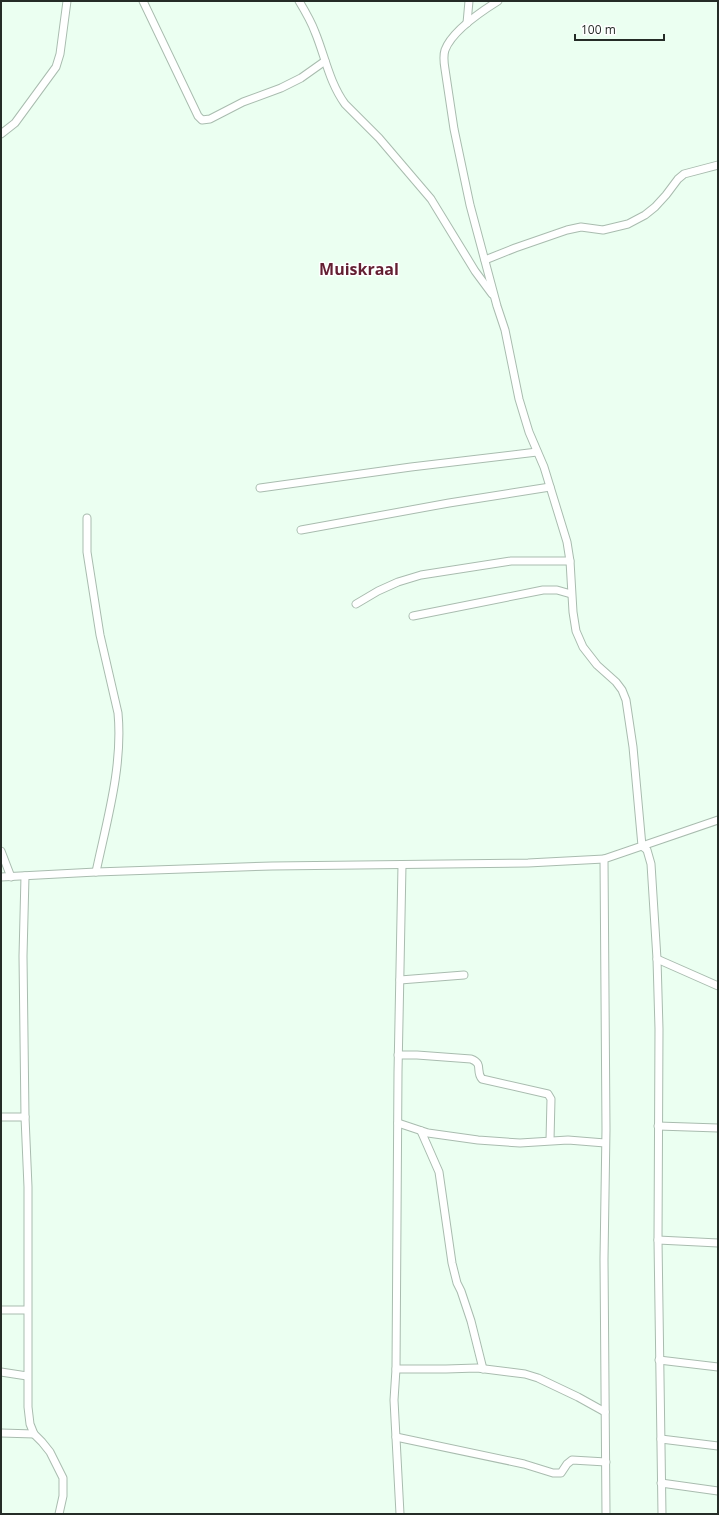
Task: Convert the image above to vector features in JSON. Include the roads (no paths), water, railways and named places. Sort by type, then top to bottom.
[{"type":"street","points":[[1,134],[15,122],[56,67],[60,54],[67,1]]},
{"type":"street","points":[[143,1],[198,116],[202,120],[210,119],[243,102],[281,88],[301,78],[325,61]]},
{"type":"street","points":[[299,1],[315,32],[336,91],[340,98],[379,138],[431,199],[475,271],[495,297]]},
{"type":"street","points":[[467,23],[469,1]]},
{"type":"street","points":[[498,1],[480,12],[467,23],[452,40],[446,49],[444,59],[445,69],[454,129],[470,205],[505,330],[519,398],[529,432],[544,467],[567,542],[570,561],[572,612],[576,631],[583,648],[597,665],[616,682],[622,690],[626,700],[633,747],[642,846],[646,850],[651,864],[657,959],[659,1029],[658,1240],[662,1514]]},
{"type":"street","points":[[485,260],[567,230],[581,227],[603,230],[628,224],[645,216],[655,207],[678,179],[684,174],[718,165]]},
{"type":"street","points":[[260,488],[411,467],[537,452]]},
{"type":"street","points":[[301,530],[449,503],[550,487]]},
{"type":"street","points":[[87,518],[87,552],[100,635],[118,713],[119,724],[117,764],[112,799],[96,872]]},
{"type":"street","points":[[356,604],[378,591],[398,582],[421,575],[510,561],[570,561]]},
{"type":"street","points":[[413,616],[543,590],[557,590],[572,594]]},
{"type":"street","points":[[1,877],[272,866],[528,863],[604,859],[718,820]]},
{"type":"street","points":[[1,851],[11,877]]},
{"type":"street","points":[[604,859],[604,1259],[606,1514]]},
{"type":"street","points":[[400,1514],[394,1400],[396,1369],[398,1055],[402,865]]},
{"type":"street","points":[[25,876],[23,956],[25,1117],[28,1187],[27,1376],[29,1414],[30,1424],[34,1434],[50,1452],[63,1478],[63,1496],[59,1514]]},
{"type":"street","points":[[657,959],[718,986]]},
{"type":"street","points":[[400,980],[464,975]]},
{"type":"street","points":[[398,1055],[471,1059],[478,1062],[479,1076],[482,1080],[548,1094],[551,1099],[550,1140]]},
{"type":"street","points":[[1,1118],[25,1117]]},
{"type":"street","points":[[398,1122],[421,1131],[440,1135],[505,1142],[568,1140],[605,1143]]},
{"type":"street","points":[[658,1126],[718,1128]]},
{"type":"street","points":[[421,1131],[440,1172],[452,1263],[457,1283],[471,1321],[483,1368]]},
{"type":"street","points":[[658,1240],[718,1243]]},
{"type":"street","points":[[1,1310],[27,1310]]},
{"type":"street","points":[[659,1360],[718,1367]]},
{"type":"street","points":[[396,1369],[483,1368],[506,1371],[538,1378],[605,1412]]},
{"type":"street","points":[[1,1372],[27,1376]]},
{"type":"street","points":[[1,1433],[34,1434]]},
{"type":"street","points":[[396,1437],[524,1464],[553,1473],[561,1473],[567,1464],[572,1460],[606,1462]]},
{"type":"street","points":[[661,1439],[718,1446]]},
{"type":"street","points":[[661,1483],[718,1491]]},
{"type":"district","name":"Muiskraal","points":[[359,269]]}]
